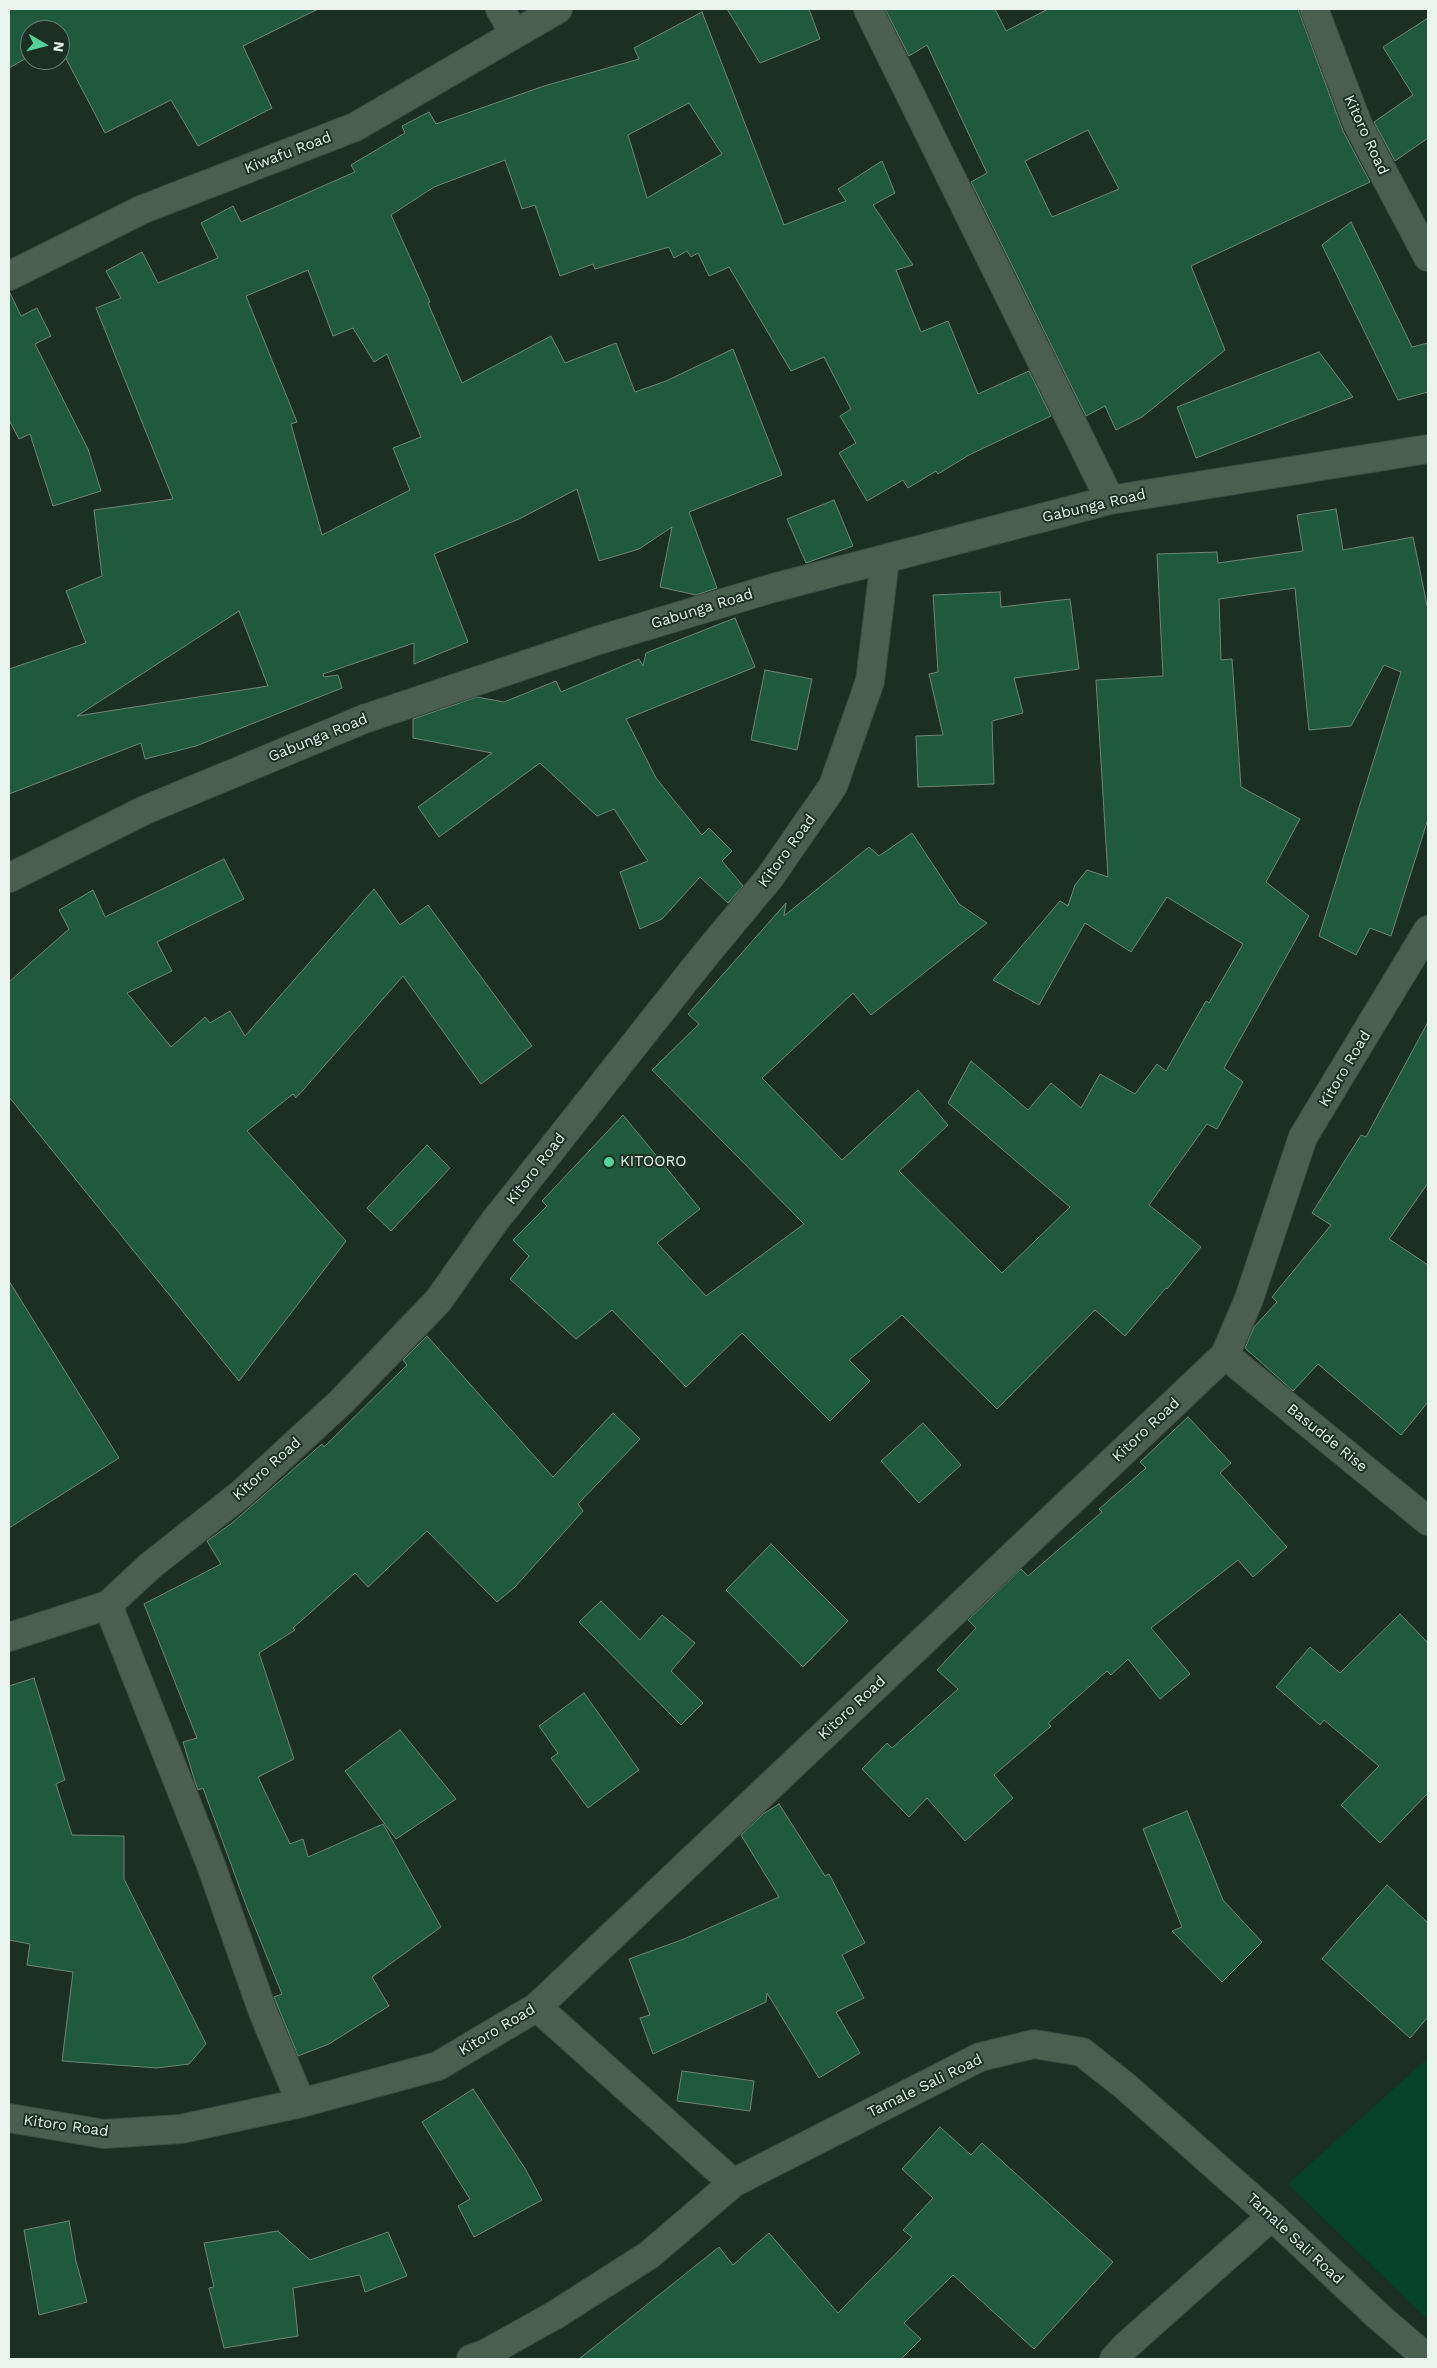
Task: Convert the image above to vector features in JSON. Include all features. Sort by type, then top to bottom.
[{"type":"street","points":[[500,9],[514,33]]},
{"type":"street","name":"Kiwafu Road","points":[[9,276],[141,210],[355,127],[558,9]]},
{"type":"street","points":[[868,9],[1110,500]]},
{"type":"street","name":"Kitoro Road","points":[[1314,9],[1358,125],[1428,257]]},
{"type":"street","name":"Gabunga Road","points":[[9,878],[145,810],[364,719],[599,640],[773,588],[1110,500],[1428,449]]},
{"type":"street","name":"Kitoro Road","points":[[9,1637],[108,1605],[150,1566],[242,1494],[341,1402],[438,1301],[494,1222],[702,959],[770,878],[833,786],[870,681],[885,559]]},
{"type":"street","name":"Kitoro Road","points":[[9,2118],[104,2134],[181,2129],[301,2103],[438,2066],[537,2007],[1225,1355],[1249,1299],[1304,1138],[1428,930]]},
{"type":"street","name":"Basudde Rise","points":[[1225,1355],[1428,1521]]},
{"type":"street","points":[[108,1605],[211,1865],[263,2012],[301,2103]]},
{"type":"street","points":[[537,2007],[733,2183]]},
{"type":"street","name":"Tamale Sali Road","points":[[471,2359],[485,2354],[554,2315],[649,2255],[733,2183],[980,2057],[1034,2044],[1082,2052],[1125,2086],[1272,2216],[1378,2316],[1428,2359]]},
{"type":"street","points":[[1114,2359],[1126,2346],[1272,2216]]},
{"type":"green space","points":[[1428,2058],[1428,2320],[1288,2184]]},
{"type":"building","points":[[9,9],[318,9],[243,46],[272,108],[198,146],[171,100],[105,133],[70,66],[70,20],[20,20],[20,62],[9,68]]},
{"type":"building","points":[[727,9],[809,9],[820,39],[760,63]]},
{"type":"building","points":[[885,9],[995,9],[1006,31],[1048,9],[1298,9],[1343,131],[1370,182],[1191,266],[1225,350],[1142,417],[1116,430],[1105,406],[1086,416],[971,182],[987,173],[927,45],[909,56]],"holes":[[[1088,130],[1119,189],[1052,217],[1025,161]]]},
{"type":"building","points":[[702,12],[784,225],[846,201],[838,189],[882,161],[895,193],[873,205],[913,265],[896,270],[921,332],[948,321],[978,394],[1029,371],[1051,416],[969,455],[938,474],[936,471],[908,488],[903,480],[867,501],[839,453],[856,443],[840,416],[851,409],[824,357],[791,371],[729,267],[709,276],[698,253],[691,257],[687,251],[674,258],[669,247],[595,269],[593,264],[560,276],[535,205],[522,209],[505,160],[434,187],[391,215],[430,302],[428,303],[462,383],[551,336],[565,363],[616,343],[635,392],[666,381],[733,349],[782,475],[689,512],[717,588],[696,595],[660,587],[672,527],[639,549],[599,561],[577,489],[519,519],[434,554],[468,642],[414,664],[414,643],[323,674],[324,677],[338,675],[342,688],[196,746],[145,759],[141,743],[9,794],[9,669],[86,643],[66,591],[102,576],[94,510],[173,499],[96,308],[121,298],[106,271],[142,252],[158,283],[218,258],[201,223],[233,206],[241,222],[355,172],[351,165],[405,133],[402,126],[429,112],[436,124],[544,86],[639,59],[634,48]],"holes":[[[689,103],[722,154],[647,198],[628,135]],[[308,270],[333,336],[353,328],[374,362],[387,354],[421,437],[393,448],[410,490],[322,535],[291,424],[297,422],[246,296]],[[239,611],[268,686],[77,716]]]},
{"type":"building","points":[[1428,18],[1428,138],[1395,161],[1374,122],[1413,95],[1383,47]]},
{"type":"building","points":[[1351,222],[1412,347],[1428,343],[1428,392],[1398,400],[1322,245]]},
{"type":"building","points":[[9,291],[21,316],[37,308],[51,336],[35,344],[88,449],[101,491],[53,506],[30,434],[19,439],[9,420]]},
{"type":"building","points":[[1319,352],[1353,397],[1196,458],[1177,407]]},
{"type":"building","points":[[834,500],[853,546],[806,563],[787,519]]},
{"type":"building","points":[[1336,509],[1343,550],[1413,537],[1428,610],[1428,819],[1391,936],[1370,928],[1356,955],[1319,936],[1401,672],[1384,665],[1351,726],[1309,730],[1295,588],[1219,599],[1221,660],[1232,659],[1241,787],[1300,819],[1266,882],[1309,916],[1224,1068],[1243,1082],[1217,1129],[1207,1124],[1149,1205],[1201,1247],[1125,1336],[1095,1310],[997,1409],[902,1315],[849,1360],[870,1381],[830,1421],[742,1333],[686,1387],[612,1310],[576,1339],[510,1279],[529,1256],[513,1240],[547,1206],[542,1201],[623,1115],[700,1209],[657,1243],[706,1296],[804,1224],[652,1070],[699,1024],[688,1014],[786,903],[784,916],[869,847],[879,856],[912,833],[959,904],[987,923],[871,1015],[853,993],[762,1078],[842,1160],[918,1090],[948,1125],[899,1171],[1002,1273],[1070,1207],[948,1103],[971,1061],[1028,1110],[1051,1083],[1081,1108],[1100,1074],[1135,1094],[1157,1064],[1166,1071],[1206,1001],[1209,1003],[1243,944],[1167,897],[1131,952],[1085,923],[1039,1005],[993,980],[1060,901],[1068,906],[1075,885],[1087,870],[1108,877],[1096,680],[1163,676],[1157,554],[1217,552],[1218,563],[1303,551],[1297,515]]},
{"type":"building","points":[[1000,592],[1001,607],[1070,599],[1079,669],[1014,678],[1023,713],[992,721],[994,784],[918,787],[916,736],[943,735],[929,674],[938,672],[933,595]]},
{"type":"building","points":[[735,618],[755,667],[626,719],[656,778],[702,835],[709,828],[732,851],[722,861],[743,886],[728,903],[700,877],[662,919],[640,929],[620,872],[648,861],[614,809],[597,816],[540,763],[439,837],[418,807],[492,753],[413,738],[413,719],[477,697],[504,702],[556,681],[561,692],[639,659],[643,666],[646,653]]},
{"type":"building","points":[[765,670],[812,679],[797,750],[751,740]]},
{"type":"building","points":[[224,859],[244,899],[157,942],[172,971],[127,993],[171,1047],[205,1017],[210,1023],[230,1011],[245,1036],[374,889],[400,925],[428,905],[532,1046],[481,1084],[403,976],[296,1098],[293,1094],[247,1131],[346,1241],[239,1381],[9,1097],[9,982],[69,929],[59,910],[93,890],[105,917]]},
{"type":"building","points":[[1428,1022],[1428,1183],[1389,1239],[1428,1265],[1428,1402],[1401,1435],[1318,1364],[1293,1391],[1245,1348],[1254,1327],[1277,1302],[1272,1297],[1331,1225],[1312,1213],[1361,1135],[1366,1137]]},
{"type":"building","points":[[427,1145],[450,1168],[391,1231],[367,1208]]},
{"type":"building","points":[[9,1281],[119,1458],[9,1528]]},
{"type":"building","points":[[427,1336],[553,1477],[613,1413],[640,1439],[578,1504],[583,1511],[515,1587],[497,1602],[427,1531],[368,1587],[355,1573],[293,1628],[295,1630],[259,1653],[294,1759],[258,1777],[290,1844],[303,1839],[308,1857],[383,1824],[441,1927],[372,1977],[389,2006],[329,2044],[298,2056],[274,1997],[282,1994],[246,1905],[203,1788],[198,1790],[196,1785],[183,1742],[197,1738],[144,1604],[221,1564],[207,1541],[232,1523],[322,1444],[324,1447],[407,1365],[403,1360]]},
{"type":"building","points":[[1188,1417],[1231,1463],[1220,1473],[1287,1547],[1253,1577],[1238,1560],[1151,1628],[1190,1674],[1160,1699],[1128,1659],[1111,1675],[1107,1671],[1048,1723],[1051,1726],[994,1775],[1013,1798],[965,1841],[927,1798],[909,1817],[862,1769],[887,1743],[892,1748],[958,1689],[937,1670],[976,1628],[968,1620],[1021,1569],[1028,1576],[1102,1512],[1099,1509],[1146,1468],[1140,1462]]},
{"type":"building","points":[[923,1423],[961,1465],[919,1503],[881,1461]]},
{"type":"building","points":[[771,1544],[848,1621],[803,1667],[726,1590]]},
{"type":"building","points":[[601,1601],[640,1640],[662,1615],[695,1643],[671,1671],[703,1703],[681,1725],[579,1622]]},
{"type":"building","points":[[1400,1614],[1428,1643],[1428,1793],[1380,1843],[1341,1805],[1379,1766],[1324,1720],[1320,1725],[1276,1687],[1310,1647],[1340,1673]]},
{"type":"building","points":[[34,1678],[65,1780],[56,1784],[72,1835],[124,1836],[124,1879],[206,2044],[189,2064],[157,2068],[62,2061],[73,1972],[27,1965],[30,1944],[9,1940],[9,1686]]},
{"type":"building","points":[[584,1693],[639,1770],[588,1808],[551,1758],[558,1753],[539,1726]]},
{"type":"building","points":[[400,1730],[456,1799],[396,1839],[345,1771]]},
{"type":"building","points":[[779,1804],[825,1876],[829,1874],[865,1943],[842,1955],[864,1998],[836,2012],[860,2053],[819,2078],[767,1993],[766,2002],[653,2054],[640,2018],[650,2015],[629,1959],[684,1939],[779,1897],[741,1835],[763,1814]]},
{"type":"building","points":[[1187,1811],[1223,1900],[1262,1942],[1222,1982],[1172,1931],[1182,1927],[1143,1829]]},
{"type":"building","points":[[1387,1885],[1428,1923],[1428,2017],[1410,2038],[1322,1959]]},
{"type":"building","points":[[682,2071],[754,2081],[750,2111],[677,2101]]},
{"type":"building","points":[[473,2089],[526,2170],[542,2200],[474,2237],[458,2206],[470,2199],[422,2122]]},
{"type":"building","points":[[940,2127],[971,2155],[982,2143],[1113,2262],[1034,2349],[953,2275],[904,2323],[921,2339],[901,2359],[579,2359],[719,2247],[733,2265],[769,2233],[838,2313],[912,2237],[903,2230],[933,2198],[902,2169]]},
{"type":"building","points":[[69,2221],[76,2261],[87,2302],[39,2315],[24,2230]]},
{"type":"building","points":[[278,2231],[310,2260],[388,2232],[407,2276],[365,2292],[360,2275],[293,2288],[298,2336],[224,2348],[209,2288],[214,2287],[204,2243]]},
{"type":"place","name":"KITOORO","points":[[609,1162]]}]
